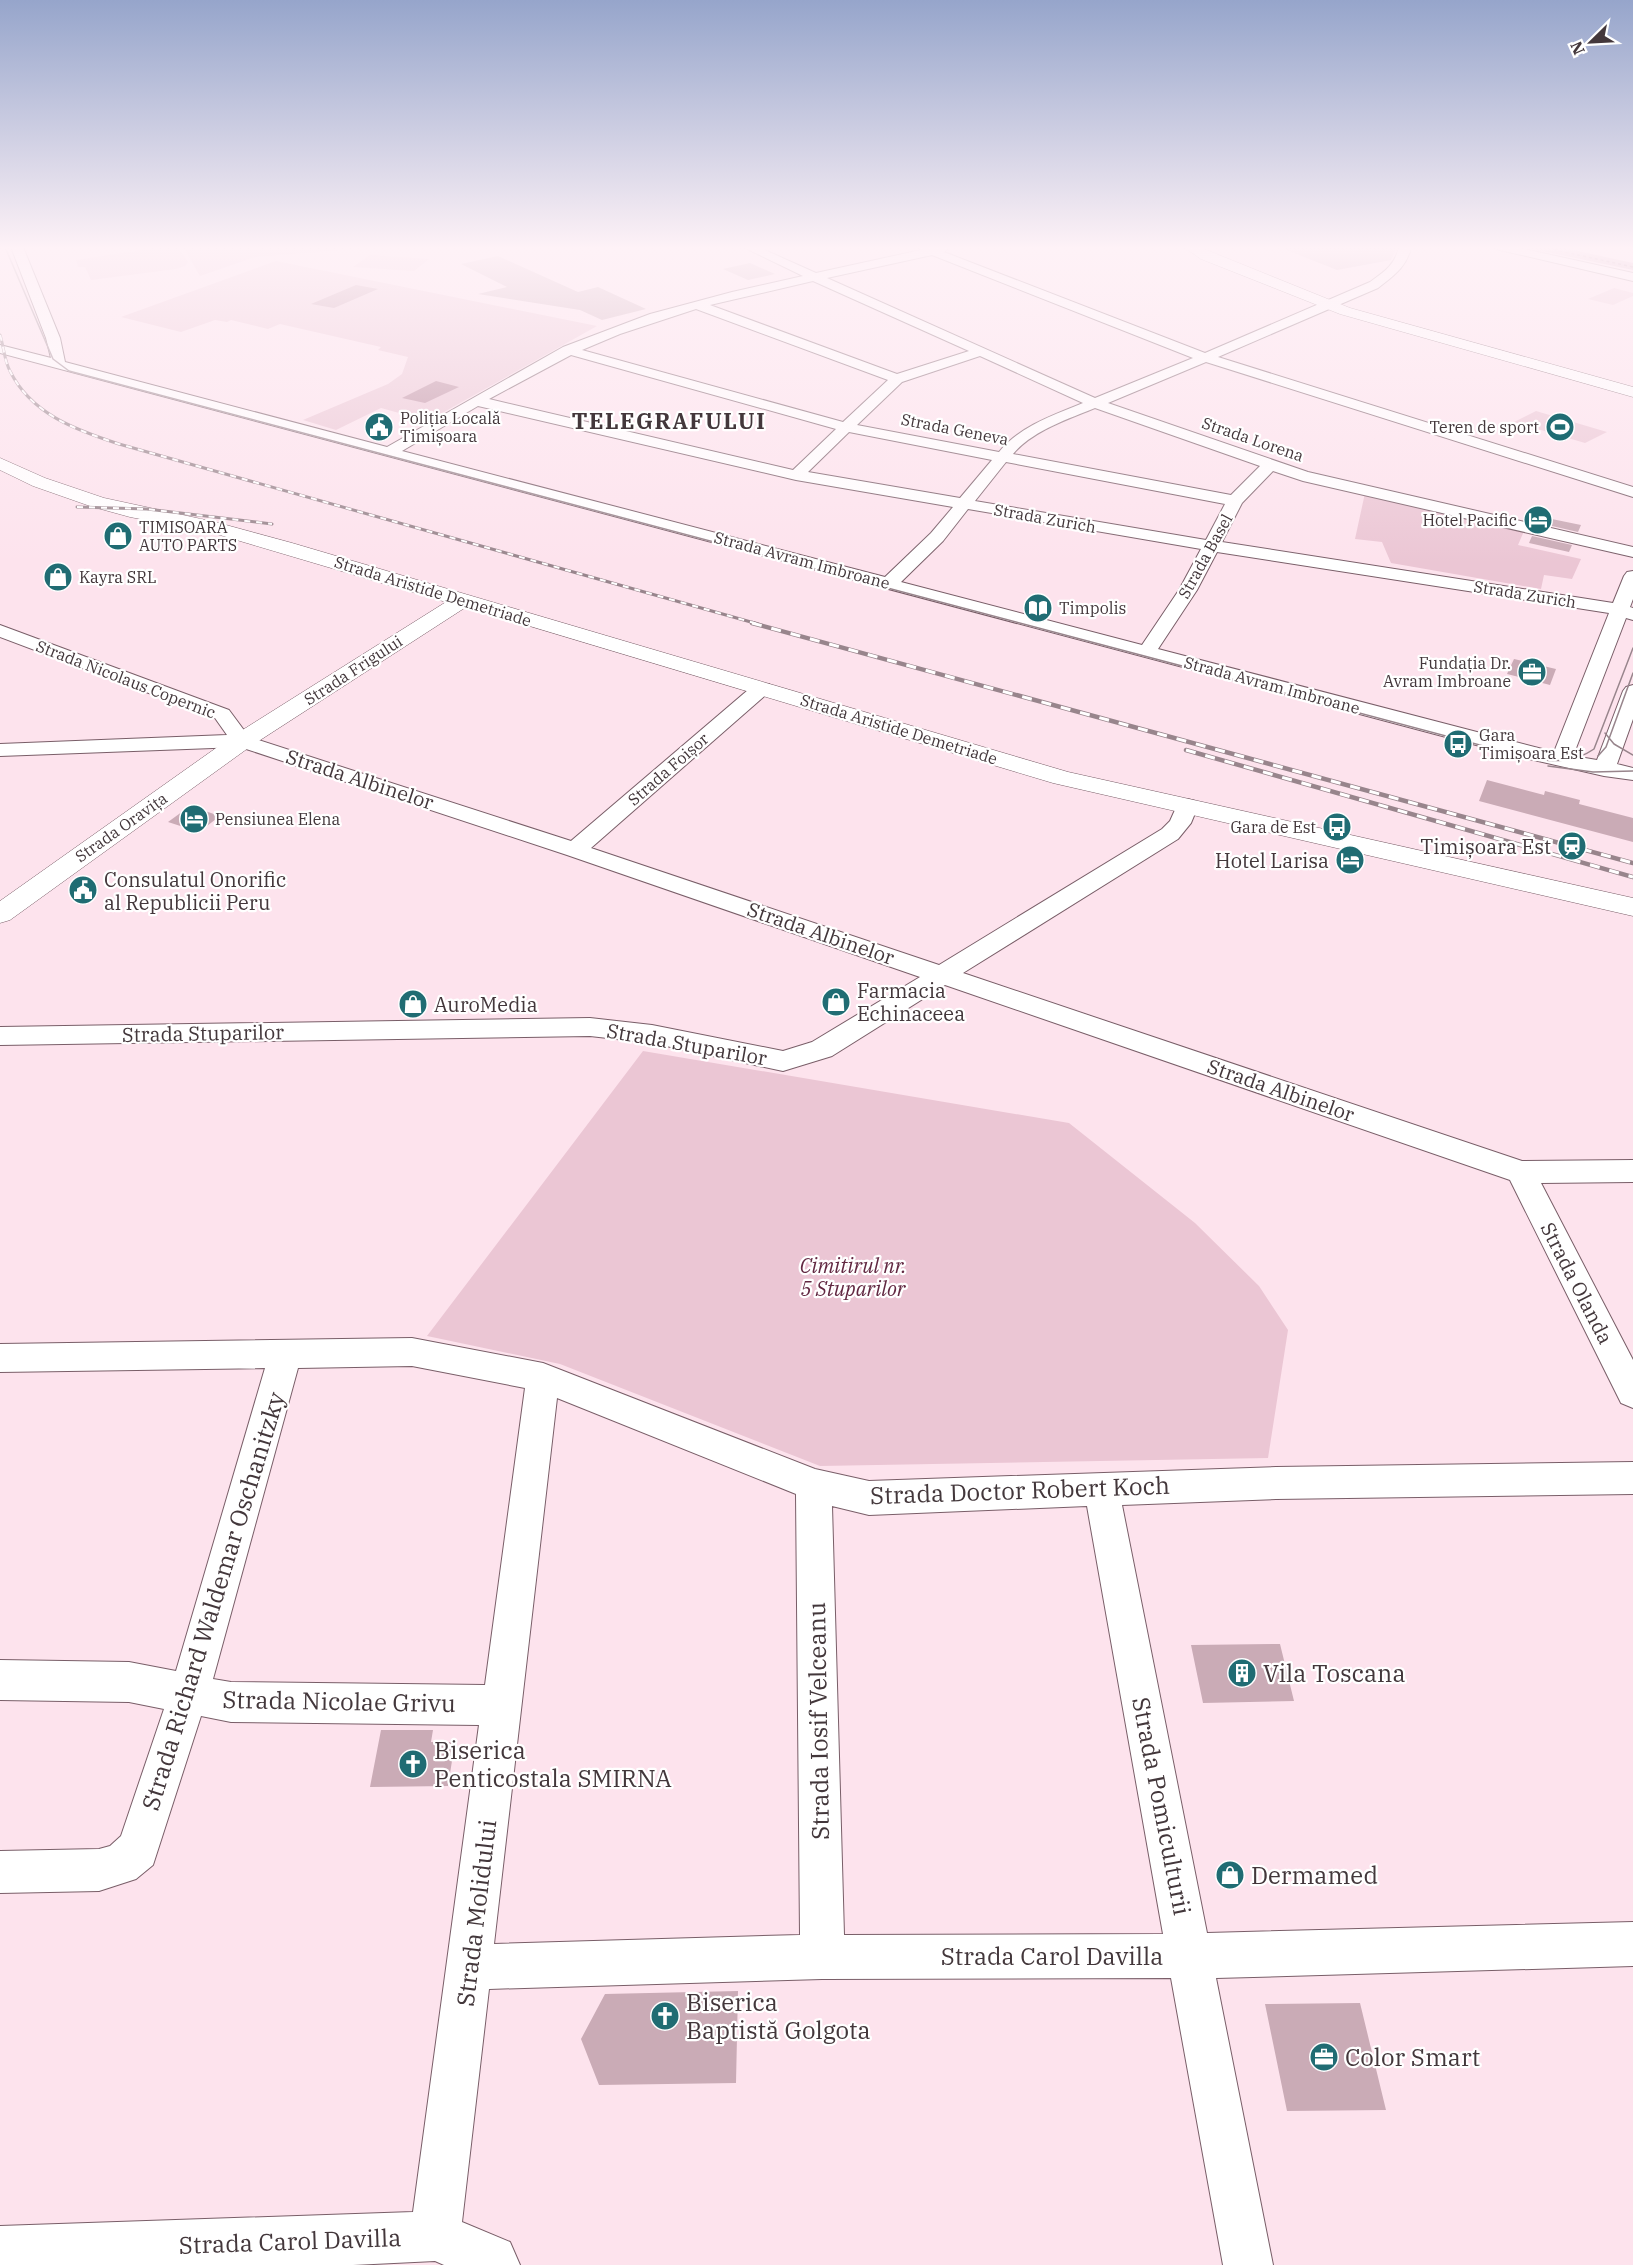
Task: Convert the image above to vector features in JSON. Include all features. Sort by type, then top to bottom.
[{"type":"main road","points":[[1499,353],[1633,392]]},
{"type":"main road","points":[[1513,353],[1633,385]]},
{"type":"main road","name":"Strada Aristide Demetriade","points":[[0,448],[85,485],[173,519]]},
{"type":"main road","name":"Strada Aristide Demetriade","points":[[0,463],[39,482],[97,502],[252,537],[1062,778],[1633,907]]},
{"type":"main road","name":"Strada Frigului","points":[[242,741],[463,600]]},
{"type":"main road","name":"Strada Oravița","points":[[0,914],[242,741]]},
{"type":"street","name":"Strada Avram Imbroane","points":[[15,353],[1561,760],[1633,774]]},
{"type":"street","points":[[56,353],[59,364]]},
{"type":"street","points":[[391,450],[563,353]]},
{"type":"street","name":"Strada Geneva","points":[[578,353],[845,427],[1235,501]]},
{"type":"street","points":[[825,353],[897,380]]},
{"type":"street","points":[[796,475],[897,380],[978,353]]},
{"type":"street","name":"Strada Lorena","points":[[982,353],[1094,403],[1303,476],[1633,552]]},
{"type":"street","points":[[1192,353],[1633,492]]},
{"type":"street","points":[[889,583],[937,537],[1014,444],[1030,433],[1094,403],[1214,353]]},
{"type":"street","name":"Strada Zurich","points":[[477,401],[796,475],[1211,546],[1626,611]]},
{"type":"street","name":"Strada Basel","points":[[1147,652],[1188,590],[1235,501],[1270,465]]},
{"type":"street","points":[[1561,760],[1626,611],[1633,576]]},
{"type":"street","name":"Strada Nicolaus Copernic","points":[[0,631],[222,714],[242,741]]},
{"type":"street","name":"Strada Foișor","points":[[575,850],[762,688]]},
{"type":"street","points":[[1604,770],[1633,691]]},
{"type":"street","name":"Strada Albinelor","points":[[0,750],[242,741],[575,850],[1521,1173],[1633,1171]]},
{"type":"street","name":"Strada Stuparilor","points":[[0,1036],[590,1027],[652,1034],[783,1061],[822,1049],[1170,834],[1180,824],[1187,806]]},
{"type":"street","name":"Strada Olanda","points":[[1521,1173],[1633,1393]]},
{"type":"street","name":"Strada Doctor Robert Koch","points":[[0,1358],[412,1352],[543,1377],[814,1485],[869,1498],[1276,1483],[1633,1478]]},
{"type":"street","name":"Strada Richard Waldemar Oschanitzky","points":[[0,1872],[99,1870],[121,1864],[138,1850],[189,1693],[286,1353]]},
{"type":"street","name":"Strada Molidului","points":[[435,2236],[543,1377]]},
{"type":"street","name":"Strada Iosif Velceanu","points":[[814,1485],[822,1957]]},
{"type":"street","name":"Strada Pomiculturii","points":[[1101,1488],[1248,2265]]},
{"type":"street","name":"Strada Nicolae Grivu","points":[[0,1680],[129,1682],[231,1702],[500,1705]]},
{"type":"street","name":"Strada Carol Davilla","points":[[470,1967],[822,1957],[1191,1956],[1633,1944]]},
{"type":"street","points":[[435,2236],[492,2260],[495,2265]]},
{"type":"street","name":"Strada Carol Davilla","points":[[0,2251],[330,2252],[435,2236]]},
{"type":"green space","points":[[390,353],[550,353],[428,421],[381,408],[336,430],[303,420],[388,384],[402,374],[408,357]]},
{"type":"green space","name":"Teren de sport","points":[[1536,411],[1607,432],[1585,443],[1514,422]]},
{"type":"green space","points":[[1365,493],[1524,531],[1518,545],[1581,559],[1572,579],[1544,575],[1541,589],[1391,563],[1382,542],[1355,539]]},
{"type":"green space","name":"Cimitirul nr. 5 Stuparilor","points":[[643,1051],[1069,1123],[1195,1223],[1259,1286],[1288,1330],[1268,1458],[820,1466],[560,1364],[427,1336]]},
{"type":"shaded area","points":[[436,381],[459,387],[425,403],[402,398]]},
{"type":"building","points":[[1542,517],[1581,525],[1578,532],[1539,523]]},
{"type":"building","points":[[1532,536],[1572,545],[1569,552],[1529,543]]},
{"type":"building","name":"Fundația Dr. Avram Imbroane","points":[[1514,659],[1556,669],[1550,685],[1507,674]]},
{"type":"building","name":"Timișoara Est","points":[[1487,780],[1544,795],[1545,791],[1580,800],[1579,804],[1633,818],[1633,842],[1479,801]]},
{"type":"building","name":"Pensiunea Elena","points":[[190,806],[220,816],[199,832],[168,822]]},
{"type":"building","name":"Vila Toscana","points":[[1280,1644],[1294,1701],[1203,1703],[1191,1645]]},
{"type":"building","name":"Biserica Penticostala SMIRNA","points":[[381,1730],[433,1730],[431,1742],[455,1742],[448,1786],[370,1787]]},
{"type":"building","name":"Biserica Baptistă Golgota","points":[[738,1991],[736,2083],[599,2085],[581,2039],[605,1994]]},
{"type":"building","name":"Color Smart","points":[[1360,2003],[1386,2110],[1287,2111],[1265,2004]]},
{"type":"tram line","points":[[50,353],[53,359],[69,371],[1529,758],[1571,759],[1594,749],[1633,648]]},
{"type":"tram line","points":[[1609,738],[1633,673]]},
{"type":"tram line","points":[[1605,733],[1609,738]]},
{"type":"tram line","points":[[1598,756],[1606,747],[1609,738]]},
{"type":"tram line","points":[[1609,738],[1614,744],[1633,755]]},
{"type":"tram line","points":[[1548,766],[1593,772],[1633,771]]},
{"type":"railway","points":[[4,353],[8,367],[30,399],[56,418],[87,433],[119,444],[758,624]]},
{"type":"railway","points":[[77,507],[147,509],[272,524]]},
{"type":"railway","points":[[752,623],[1633,863]]},
{"type":"railway","points":[[1186,750],[1633,877]]},
{"type":"place","name":"Poliția Locală Timișoara","points":[[379,427]]},
{"type":"place","name":"Teren de sport","points":[[1560,427]]},
{"type":"place","name":"Hotel Pacific","points":[[1538,520]]},
{"type":"place","name":"TIMISOARA AUTO PARTS","points":[[118,536]]},
{"type":"place","name":"Kayra SRL","points":[[58,577]]},
{"type":"place","name":"Timpolis","points":[[1038,608]]},
{"type":"place","name":"Fundația Dr. Avram Imbroane","points":[[1532,672]]},
{"type":"place","name":"Gara Timișoara Est","points":[[1458,744]]},
{"type":"place","name":"Pensiunea Elena","points":[[194,819]]},
{"type":"place","name":"Gara de Est","points":[[1337,827]]},
{"type":"place","name":"Timișoara Est","points":[[1572,846]]},
{"type":"place","name":"Hotel Larisa","points":[[1350,860]]},
{"type":"place","name":"Consulatul Onorific al Republicii Peru","points":[[83,890]]},
{"type":"place","name":"Farmacia Echinaceea","points":[[836,1002]]},
{"type":"place","name":"AuroMedia","points":[[413,1004]]},
{"type":"place","name":"Vila Toscana","points":[[1242,1673]]},
{"type":"place","name":"Biserica Penticostala SMIRNA","points":[[413,1764]]},
{"type":"place","name":"Dermamed","points":[[1230,1875]]},
{"type":"place","name":"Biserica Baptistă Golgota","points":[[665,2016]]},
{"type":"place","name":"Color Smart","points":[[1324,2057]]},
{"type":"district","name":"TELEGRAFULUI","points":[[669,420]]}]
